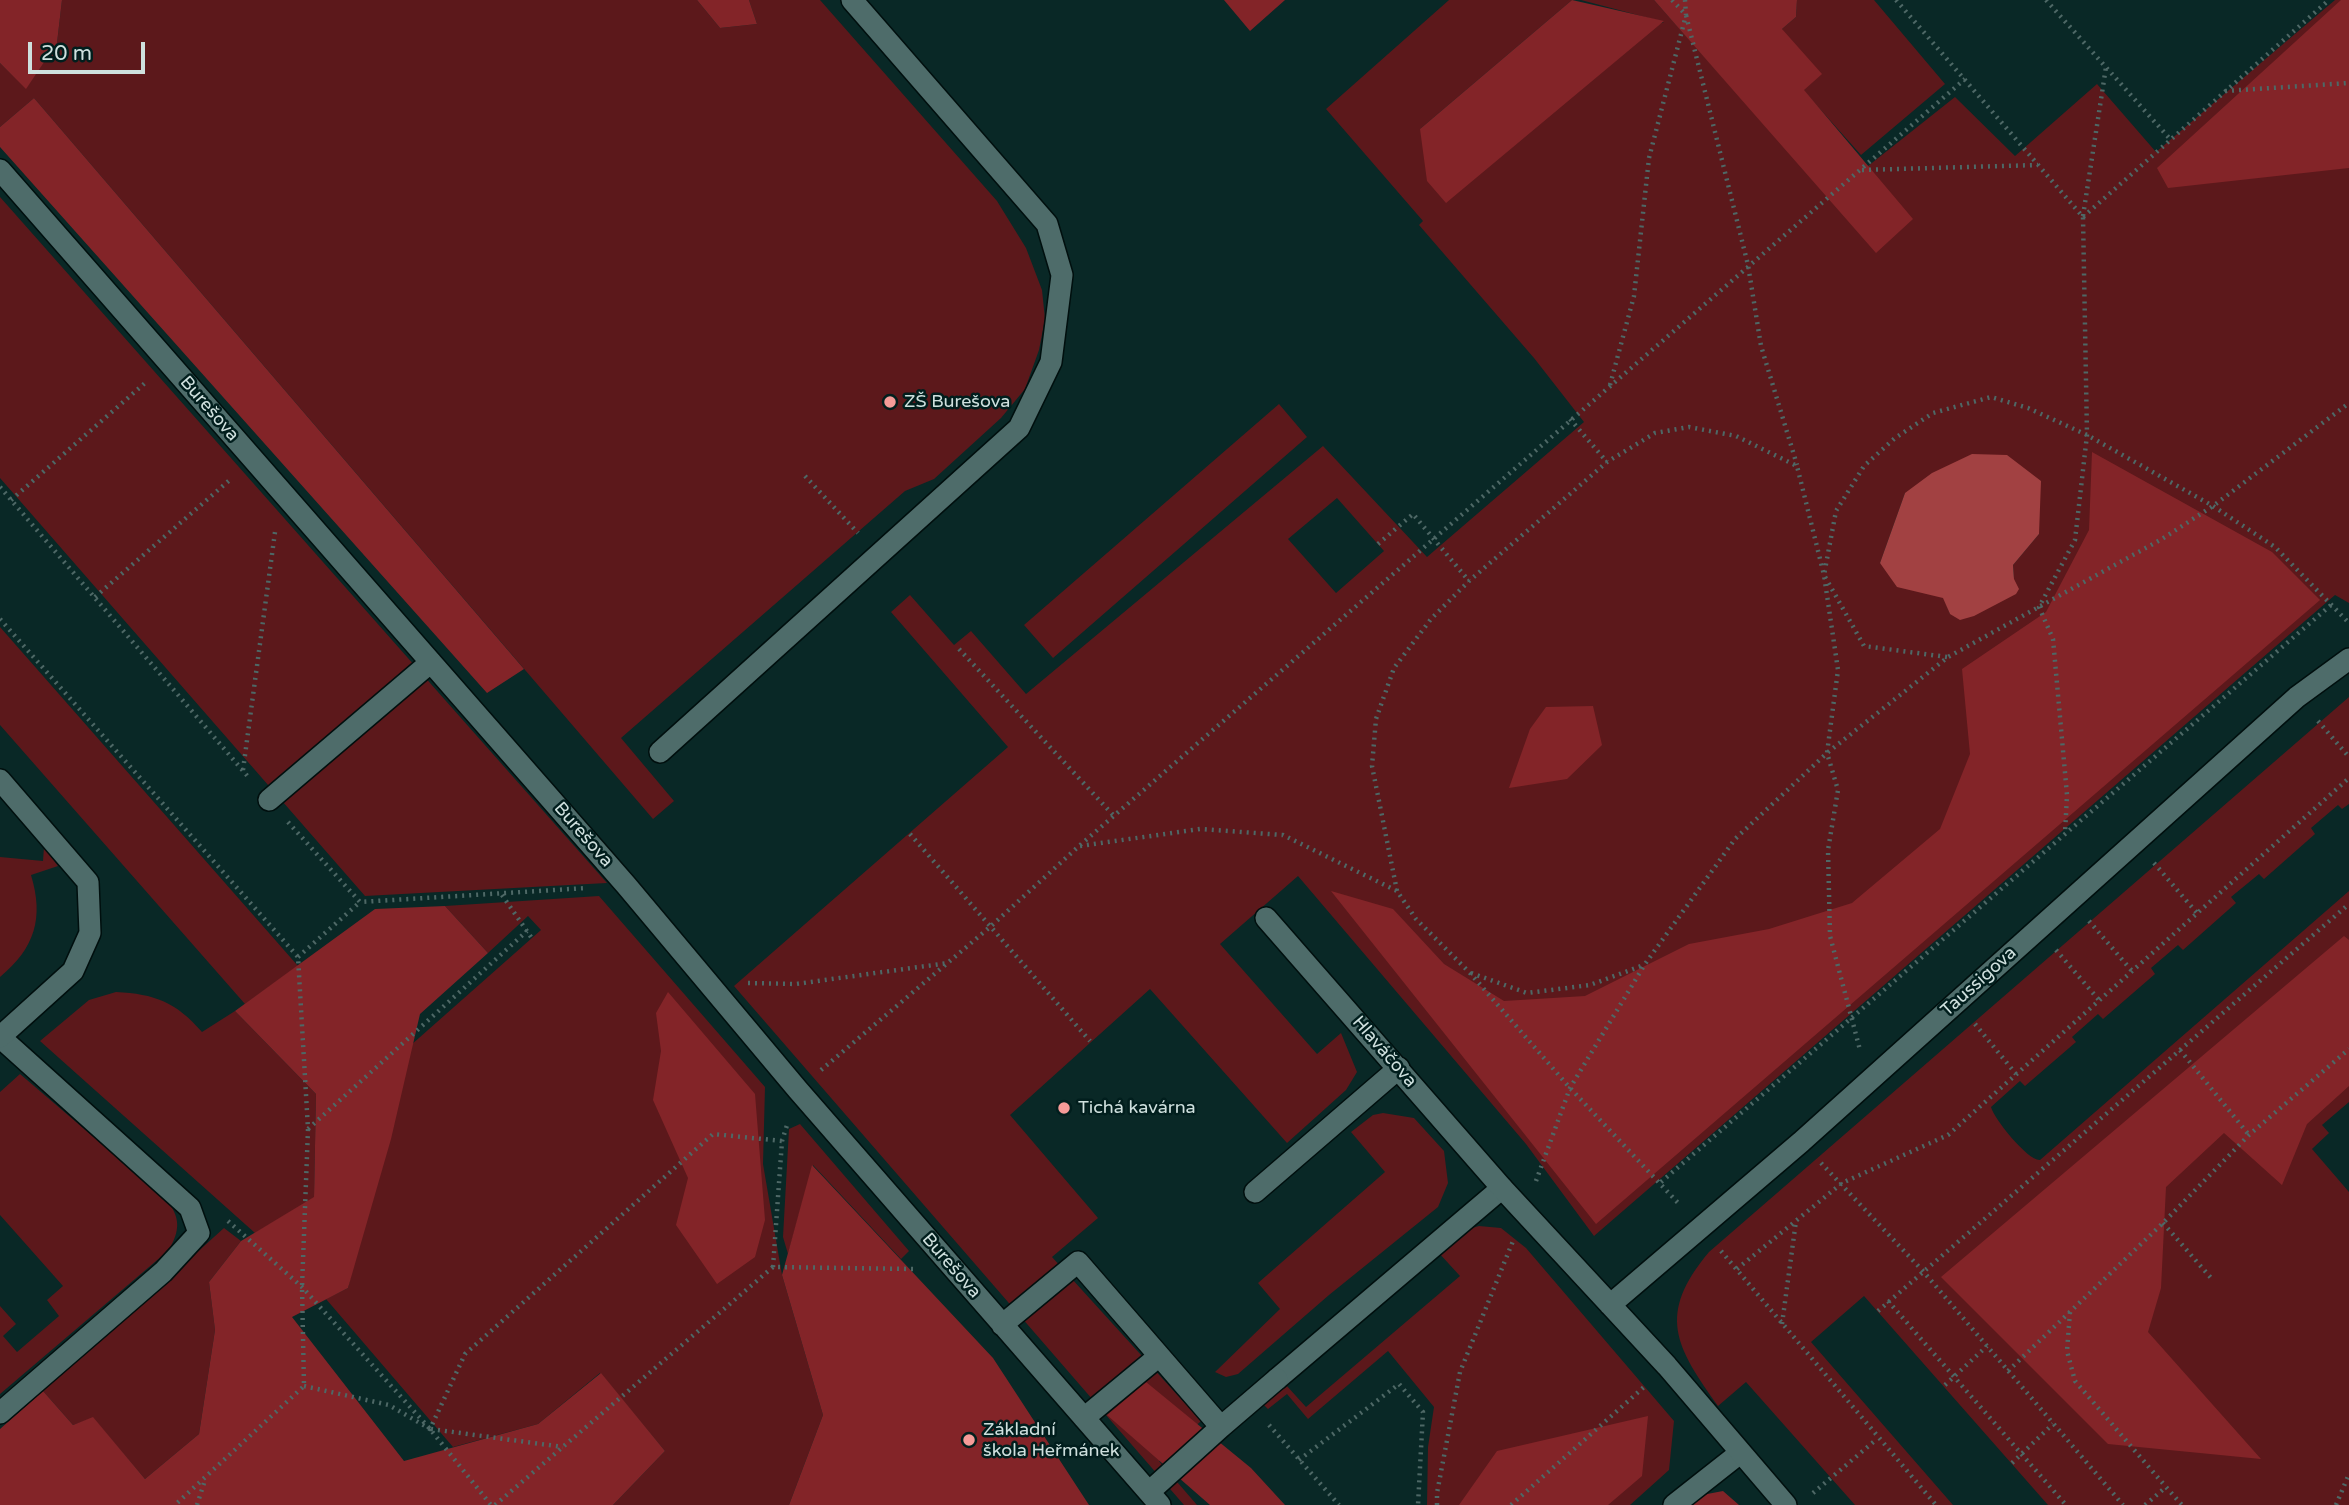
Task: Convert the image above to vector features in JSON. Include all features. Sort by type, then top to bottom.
[{"type":"street","points":[[660,752],[1019,428],[1051,362],[1062,275],[1047,223],[852,0]]},
{"type":"street","name":"Burešova","points":[[0,170],[431,662],[798,1090],[1155,1499]]},
{"type":"street","name":"Taussigova","points":[[1610,1305],[1801,1142],[2297,697],[2349,659]]},
{"type":"street","points":[[269,800],[431,662]]},
{"type":"street","points":[[0,780],[88,882],[90,933],[73,971],[0,1037],[190,1208],[199,1233],[163,1272],[0,1413]]},
{"type":"street","name":"Hlaváčova","points":[[1266,918],[1502,1188],[1667,1366],[1786,1505]]},
{"type":"street","points":[[1255,1192],[1399,1069]]},
{"type":"street","points":[[1155,1499],[1221,1427],[1502,1188]]},
{"type":"street","points":[[1002,1325],[1078,1262],[1221,1427]]},
{"type":"street","points":[[1084,1418],[1159,1356]]},
{"type":"street","points":[[1674,1505],[1740,1452]]},
{"type":"path","points":[[1672,0],[1686,15]]},
{"type":"path","points":[[1685,0],[1686,15],[1748,265],[1761,346],[1797,466],[1824,575],[1838,670],[1827,752],[1838,790],[1828,850],[1830,936],[1869,1081]]},
{"type":"path","points":[[1896,0],[2083,216]]},
{"type":"path","points":[[2046,0],[2170,139]]},
{"type":"path","points":[[2083,216],[2329,0]]},
{"type":"path","points":[[1610,385],[1634,296],[1649,158],[1686,15]]},
{"type":"path","points":[[2039,607],[2075,540],[2087,435],[2083,216],[2106,67]]},
{"type":"path","points":[[773,1267],[782,1141],[798,1090],[990,927],[1079,846],[1965,79]]},
{"type":"path","points":[[2224,91],[2349,83]]},
{"type":"path","points":[[1861,170],[2039,165]]},
{"type":"path","points":[[11,500],[169,363]]},
{"type":"path","points":[[1948,657],[1864,646],[1824,575],[1836,511],[1864,466],[1895,438],[1933,413],[1991,397],[2028,408],[2087,435],[2213,506],[2275,547],[2349,624]]},
{"type":"path","points":[[1797,466],[1736,436],[1689,427],[1655,433],[1607,461],[1469,581],[1431,619],[1394,668],[1376,719],[1372,766],[1397,891],[1416,919],[1470,973],[1527,993],[1590,985],[1645,964],[1735,839],[1827,752],[1948,657],[2162,539],[2213,506],[2349,403]]},
{"type":"path","points":[[1570,419],[1607,461]]},
{"type":"path","points":[[95,597],[254,459]]},
{"type":"path","points":[[805,476],[858,533]]},
{"type":"path","points":[[243,770],[280,490]]},
{"type":"path","points":[[1378,544],[1413,514],[1469,581]]},
{"type":"path","points":[[1661,1182],[2331,605]]},
{"type":"path","points":[[2039,607],[2053,639],[2067,795],[2066,834]]},
{"type":"path","points":[[0,619],[298,957],[307,1129],[302,1287],[304,1386],[175,1505]]},
{"type":"path","points":[[959,649],[1114,816]]},
{"type":"path","points":[[2297,697],[2349,757]]},
{"type":"path","points":[[1737,1269],[1842,1183],[1948,1135],[2349,778]]},
{"type":"path","points":[[1079,846],[1200,829],[1283,835],[1397,891]]},
{"type":"path","points":[[909,834],[1090,1041]]},
{"type":"path","points":[[2136,842],[2197,913]]},
{"type":"path","points":[[502,894],[531,937]]},
{"type":"path","points":[[2071,900],[2133,971]]},
{"type":"path","points":[[298,957],[360,902]]},
{"type":"path","points":[[1878,1311],[1922,1270],[2349,904]]},
{"type":"path","points":[[2038,929],[2099,1000]]},
{"type":"path","points":[[307,1129],[527,931]]},
{"type":"path","points":[[708,982],[796,984],[948,963]]},
{"type":"path","points":[[1957,1002],[2016,1074]]},
{"type":"path","points":[[2008,1371],[2163,1223],[2249,1135],[2349,1049]]},
{"type":"path","points":[[2180,1050],[2249,1135]]},
{"type":"path","points":[[430,1429],[465,1354],[673,1166],[713,1134],[782,1141]]},
{"type":"path","points":[[1801,1142],[1922,1270],[2123,1505]]},
{"type":"path","points":[[220,1214],[302,1287],[430,1429],[493,1505],[773,1267],[954,1270]]},
{"type":"path","points":[[1782,1325],[1796,1221]]},
{"type":"path","points":[[2163,1223],[2212,1279]]},
{"type":"path","points":[[1888,1301],[2066,1505]]},
{"type":"path","points":[[2070,1312],[2067,1351],[2075,1381],[2182,1505]]},
{"type":"path","points":[[1945,1385],[1987,1346]]},
{"type":"path","points":[[1511,1505],[1667,1366]]},
{"type":"path","points":[[1299,1460],[1399,1384],[1423,1412],[1418,1505]]},
{"type":"path","points":[[304,1386],[389,1405],[430,1429],[564,1447]]},
{"type":"path","points":[[1250,1403],[1339,1505]]},
{"type":"path","points":[[2011,1463],[2053,1423]]},
{"type":"path","points":[[1808,1497],[1877,1439]]},
{"type":"path","points":[[2336,1505],[2349,1474]]},
{"type":"path","points":[[197,1505],[205,1479]]},
{"type":"path","points":[[2145,1505],[2166,1487]]},
{"type":"shaded area","points":[[0,0],[62,0],[57,43],[26,89],[0,63]]},
{"type":"shaded area","points":[[62,0],[697,0],[720,28],[757,24],[749,0],[820,0],[997,201],[1026,248],[1042,290],[1045,319],[1039,350],[1025,389],[1001,418],[934,479],[905,491],[621,738],[674,801],[653,819],[34,98],[0,127],[0,63],[26,88],[57,43]]},
{"type":"shaded area","points":[[697,0],[749,0],[757,24],[720,28]]},
{"type":"shaded area","points":[[1224,0],[1285,0],[1250,31]]},
{"type":"shaded area","points":[[1449,0],[1572,0],[1420,129],[1664,22],[1581,0],[1654,0],[1829,197],[1955,97],[2015,156],[2097,84],[2156,152],[2335,0],[2349,0],[2349,603],[2335,595],[1594,1236],[1526,1144],[1298,876],[1220,944],[1317,1054],[1341,1033],[1357,1072],[1346,1090],[1287,1143],[1150,989],[1010,1115],[1098,1218],[1052,1257],[1201,1421],[1159,1461],[1197,1505],[1184,1505],[734,986],[1008,747],[891,612],[910,595],[954,645],[971,631],[1026,694],[1323,446],[1427,557],[1584,422],[1534,358],[1419,225],[1423,221],[1326,109]],"holes":[[[1905,493],[2039,534],[2013,565],[2014,579],[1950,614],[1944,598],[1880,563]],[[1337,498],[1384,551],[1336,593],[1288,539]]]},
{"type":"shaded area","points":[[1572,0],[1664,21],[1446,203],[1427,181],[1420,129]]},
{"type":"shaded area","points":[[1654,0],[1797,0],[1796,17],[1782,29],[1822,74],[1804,90],[1913,219],[1876,253]]},
{"type":"shaded area","points":[[1797,0],[1874,0],[1945,84],[1861,155],[1803,90],[1782,29],[1796,17]]},
{"type":"shaded area","points":[[2341,0],[2349,0],[2349,168],[2168,188],[2157,168]]},
{"type":"shaded area","points":[[34,98],[524,669],[487,693],[0,147],[0,127]]},
{"type":"shaded area","points":[[0,197],[607,883],[365,896],[0,478]]},
{"type":"shaded area","points":[[1279,404],[1307,437],[1053,658],[1024,625]]},
{"type":"shaded area","points":[[2092,452],[2272,552],[2320,600],[1596,1224],[1331,891],[1393,909],[1444,964],[1504,1001],[1585,996],[1689,944],[1769,929],[1852,903],[1940,829],[1970,754],[1962,669],[2046,612],[2089,530]]},
{"type":"shaded area","points":[[1972,454],[2007,455],[2041,481],[2039,534],[2013,565],[2014,579],[2019,589],[2016,594],[1974,616],[1960,620],[1950,614],[1943,598],[1897,587],[1880,563],[1905,493],[1932,473]]},
{"type":"shaded area","points":[[0,627],[298,966],[245,1004],[0,725]]},
{"type":"shaded area","points":[[2349,697],[2349,804],[2342,809],[2338,805],[2311,828],[2315,834],[2264,879],[2259,874],[2231,897],[2236,903],[2183,950],[2178,945],[2151,968],[2155,974],[2103,1019],[2098,1014],[2072,1037],[2076,1042],[2025,1086],[2020,1081],[1991,1107],[2012,1138],[2028,1154],[2040,1160],[2349,891],[2349,1102],[2322,1125],[2329,1133],[2312,1149],[2349,1192],[2349,1505],[2048,1505],[1864,1296],[1811,1342],[1953,1505],[1855,1505],[1746,1382],[1718,1406],[1691,1366],[1683,1348],[1677,1313],[1682,1294],[1692,1274],[1709,1252]]},
{"type":"shaded area","points":[[1593,706],[1602,745],[1567,779],[1509,788],[1530,729],[1546,707]]},
{"type":"shaded area","points":[[44,847],[58,866],[31,875],[37,905],[34,931],[21,955],[0,977],[0,857],[43,861]]},
{"type":"shaded area","points":[[599,896],[765,1087],[763,1164],[782,1275],[823,1415],[789,1505],[613,1505],[665,1451],[600,1373],[538,1424],[453,1447],[326,1299],[348,1288],[402,1053],[541,930],[528,916],[488,953],[445,906]]},
{"type":"shaded area","points":[[445,906],[488,953],[420,1014],[391,1139],[348,1288],[292,1317],[404,1461],[538,1424],[601,1373],[665,1451],[613,1505],[0,1505],[0,1429],[43,1391],[73,1425],[93,1417],[145,1479],[199,1434],[215,1330],[209,1282],[241,1241],[314,1197],[316,1094],[235,1011],[375,909]]},
{"type":"shaded area","points":[[2344,936],[2349,940],[2349,1086],[2307,1124],[2282,1185],[2224,1133],[2166,1187],[2161,1288],[2148,1332],[2261,1459],[2108,1444],[1941,1277]]},
{"type":"shaded area","points":[[116,992],[142,995],[164,1002],[183,1013],[202,1032],[235,1011],[316,1094],[314,1198],[255,1233],[40,1041],[89,1000]]},
{"type":"shaded area","points":[[668,992],[755,1094],[765,1220],[755,1257],[717,1284],[676,1225],[688,1178],[653,1100],[661,1051],[656,1013]]},
{"type":"shaded area","points":[[20,1074],[166,1199],[174,1212],[177,1230],[169,1250],[0,1394],[0,1306],[16,1324],[3,1336],[17,1352],[59,1316],[47,1300],[63,1286],[0,1215],[0,1092]]},
{"type":"shaded area","points":[[1383,1113],[1414,1118],[1444,1151],[1448,1183],[1438,1207],[1329,1295],[1238,1374],[1226,1377],[1215,1372],[1280,1309],[1258,1283],[1385,1172],[1351,1132],[1373,1115]]},
{"type":"shaded area","points":[[800,1124],[909,1251],[901,1259],[813,1165],[788,1254],[783,1237],[789,1129]]},
{"type":"shaded area","points":[[812,1165],[993,1358],[1089,1505],[789,1505],[823,1415],[782,1275]]},
{"type":"shaded area","points":[[1479,1226],[1501,1228],[1526,1248],[1674,1421],[1669,1470],[1630,1505],[1427,1505],[1428,1447],[1434,1407],[1388,1351],[1308,1419],[1287,1394],[1268,1409],[1263,1404],[1286,1385],[1306,1407],[1460,1276],[1438,1252],[1462,1231]]},
{"type":"shaded area","points":[[224,1228],[241,1241],[209,1282],[215,1330],[199,1434],[145,1479],[93,1418],[73,1425],[43,1391]]},
{"type":"shaded area","points":[[1146,1382],[1251,1468],[1285,1505],[1210,1505],[1107,1415]]},
{"type":"shaded area","points":[[1648,1416],[1642,1476],[1608,1505],[1459,1505],[1497,1451]]},
{"type":"shaded area","points":[[1723,1491],[1739,1505],[1692,1505],[1702,1495]]},
{"type":"place","name":"ZŠ Burešova","points":[[890,402]]},
{"type":"place","name":"Tichá kavárna","points":[[1064,1108]]},
{"type":"place","name":"Základní škola Heřmánek","points":[[969,1440]]}]
